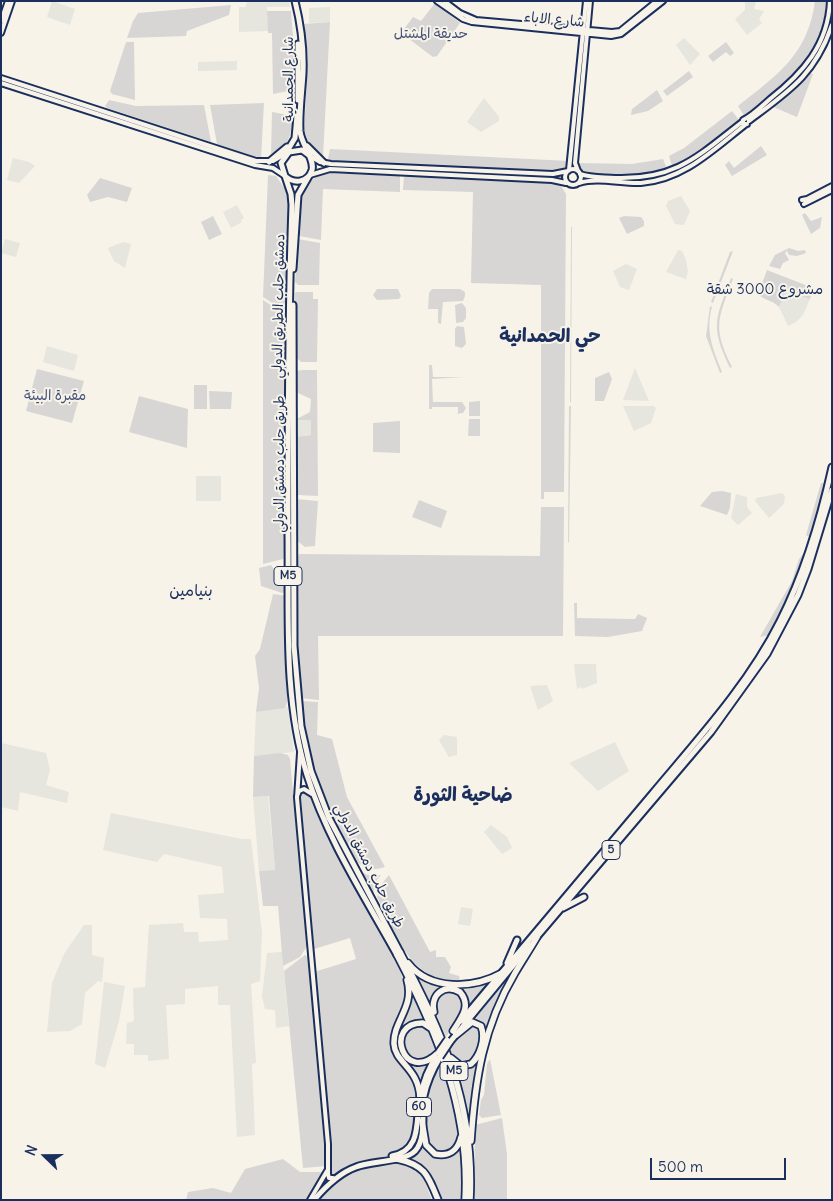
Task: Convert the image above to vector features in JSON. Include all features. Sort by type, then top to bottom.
[{"type":"highway","name":"شارع الحمدانية","points":[[285,154],[294,138],[298,121],[303,52],[294,1]]},
{"type":"highway","name":"شارع الحمدانية","points":[[298,121],[301,138],[310,156]]},
{"type":"highway","points":[[271,162],[289,145],[298,121]]},
{"type":"highway","points":[[298,121],[307,146],[324,163]]},
{"type":"highway","points":[[298,149],[310,156],[313,166],[309,176],[304,180],[294,181],[284,176],[281,163],[285,154],[298,149]]},
{"type":"highway","name":"دمشق حلب الطريق الدولي","points":[[284,176],[291,194],[292,205],[288,438],[289,646],[292,699],[300,746],[318,806],[340,851],[398,954]]},
{"type":"highway","name":"طريق حلب دمشق الدولي","points":[[309,176],[298,195],[293,288],[294,646],[297,699],[311,771],[329,818],[398,954],[438,1026],[448,1051],[461,1099],[470,1161],[470,1200]]},
{"type":"highway","name":"5","points":[[775,635],[804,567],[822,512],[832,467]]},
{"type":"highway","name":"5","points":[[454,1033],[711,732],[775,635],[808,569],[832,490]]},
{"type":"highway","name":"5","points":[[422,1121],[428,1083],[439,1055],[448,1041],[502,973],[708,728],[764,653]]},
{"type":"highway","points":[[558,911],[584,897]]},
{"type":"highway","points":[[470,1161],[474,1094],[484,1046],[504,994],[537,937]]},
{"type":"highway","points":[[398,954],[420,975],[436,982],[472,984],[488,980],[502,973],[517,940]]},
{"type":"highway","points":[[398,954],[409,992],[406,1009],[396,1032],[394,1047],[396,1053],[416,1077],[420,1086],[420,1098]]},
{"type":"highway","name":"طريق حلب دمشق الدولي","points":[[398,954],[439,1044],[453,1088],[462,1135],[465,1200]]},
{"type":"highway","points":[[438,1026],[433,1010],[435,998],[444,989],[456,990],[462,994],[466,1006],[454,1033]]},
{"type":"highway","points":[[439,1044],[431,1028],[423,1023],[412,1024],[406,1028],[400,1041],[405,1056],[415,1062],[428,1061],[439,1055]]},
{"type":"highway","points":[[448,1051],[454,1061],[463,1066],[471,1064],[478,1054],[483,1034],[479,1025],[470,1023],[454,1033]]},
{"type":"highway","name":"60","points":[[312,1200],[333,1178],[349,1167],[362,1162],[397,1157],[409,1148],[416,1137],[420,1098],[427,1074],[439,1055]]},
{"type":"highway","points":[[422,1121],[426,1145],[435,1154],[448,1154],[453,1151],[459,1145],[462,1135]]},
{"type":"highway","name":"60","points":[[312,1200],[345,1172],[367,1163],[415,1151],[421,1138],[422,1121]]},
{"type":"highway","points":[[397,1157],[416,1164],[426,1172],[438,1200]]},
{"type":"main road","points":[[1,21],[8,1]]},
{"type":"main road","points":[[1,34],[12,1]]},
{"type":"main road","name":"شارع الاباء","points":[[438,1],[463,19],[472,22],[585,32]]},
{"type":"main road","name":"شارع الاباء","points":[[444,1],[460,13],[476,20],[616,36],[620,32]]},
{"type":"main road","points":[[579,183],[582,178],[575,163],[588,1]]},
{"type":"main road","points":[[620,32],[658,1]]},
{"type":"main road","points":[[620,32],[662,1]]},
{"type":"main road","points":[[370,168],[552,180],[571,185],[589,181],[642,183],[673,175],[697,162],[748,120],[795,86],[811,68],[823,48],[831,22],[830,1]]},
{"type":"main road","points":[[566,183],[565,178],[568,171],[585,32]]},
{"type":"main road","points":[[1,78],[46,95]]},
{"type":"main road","points":[[1,83],[46,95],[273,168],[284,176]]},
{"type":"main road","points":[[309,176],[330,169],[370,168],[553,174],[568,171],[579,172],[589,176],[633,178],[662,174],[695,158],[743,124]]},
{"type":"main road","points":[[271,162],[285,154]]},
{"type":"main road","points":[[310,156],[324,163],[364,168]]},
{"type":"main road","points":[[236,157],[271,162],[276,164],[273,168]]},
{"type":"main road","points":[[832,186],[803,202],[832,190]]},
{"type":"main road","points":[[300,746],[297,798],[328,1176],[333,1178]]},
{"type":"main road","points":[[297,798],[301,790],[308,790],[318,806]]},
{"type":"main road","points":[[312,1200],[325,1177],[328,1167]]},
{"type":"shaded area","points":[[52,1],[75,9],[70,25],[47,17]]},
{"type":"shaded area","points":[[247,1],[289,1],[290,7],[267,7],[268,31],[239,32],[239,7],[246,7]]},
{"type":"shaded area","points":[[745,1],[756,1],[754,9],[764,11],[759,19],[762,23],[747,35],[735,19],[745,10]]},
{"type":"shaded area","points":[[330,7],[330,22],[309,23],[309,8]]},
{"type":"shaded area","points":[[684,38],[700,54],[690,65],[676,45]]},
{"type":"shaded area","points":[[237,61],[237,70],[198,71],[198,62]]},
{"type":"shaded area","points":[[484,98],[499,117],[499,121],[481,132],[467,122]]},
{"type":"shaded area","points":[[13,158],[29,162],[35,166],[19,183],[7,180]]},
{"type":"shaded area","points":[[681,196],[690,211],[684,225],[675,224],[666,206],[668,201]]},
{"type":"shaded area","points":[[237,205],[244,218],[241,220],[242,222],[231,228],[223,212]]},
{"type":"shaded area","points":[[5,239],[20,243],[16,257],[1,253]]},
{"type":"shaded area","points":[[123,242],[131,244],[125,268],[114,261],[108,248]]},
{"type":"shaded area","points":[[678,250],[682,251],[686,260],[688,271],[686,279],[666,272]]},
{"type":"shaded area","points":[[626,264],[637,269],[629,290],[620,287],[613,271]]},
{"type":"shaded area","points":[[786,291],[810,299],[803,315],[796,322],[788,326],[779,307]]},
{"type":"shaded area","points":[[47,346],[78,355],[74,371],[43,362]]},
{"type":"shaded area","points":[[635,368],[649,401],[623,400]]},
{"type":"shaded area","points":[[623,406],[653,406],[656,408],[651,423],[634,431]]},
{"type":"shaded area","points":[[295,420],[311,420],[311,435],[295,437]]},
{"type":"shaded area","points":[[196,476],[221,476],[221,501],[196,501]]},
{"type":"shaded area","points":[[782,493],[785,496],[784,504],[769,518],[755,501],[756,498]]},
{"type":"shaded area","points":[[736,494],[747,497],[747,507],[752,513],[738,525],[731,518]]},
{"type":"shaded area","points":[[574,664],[596,664],[597,683],[577,689]]},
{"type":"shaded area","points":[[547,685],[553,701],[538,710],[530,686]]},
{"type":"shaded area","points":[[288,707],[294,752],[254,756],[256,712]]},
{"type":"shaded area","points":[[444,735],[457,737],[457,755],[449,757],[439,740]]},
{"type":"shaded area","points":[[615,742],[629,771],[598,791],[569,763]]},
{"type":"shaded area","points":[[1,743],[46,753],[50,770],[46,785],[69,792],[67,803],[20,792],[18,811],[1,807]]},
{"type":"shaded area","points":[[268,796],[275,870],[259,871],[253,797]]},
{"type":"shaded area","points":[[111,813],[242,839],[251,839],[262,933],[260,981],[251,984],[256,1063],[252,1064],[255,1135],[237,1137],[230,1005],[218,1005],[218,986],[185,989],[185,1004],[166,1005],[169,1059],[148,1061],[148,1055],[134,1055],[134,1044],[126,1044],[127,1023],[134,1021],[133,988],[145,987],[149,925],[183,923],[184,932],[198,932],[199,942],[228,940],[227,919],[200,918],[198,895],[224,893],[222,867],[164,854],[157,862],[103,850]]},
{"type":"shaded area","points":[[491,825],[507,837],[512,848],[502,854],[484,832]]},
{"type":"shaded area","points":[[461,907],[473,909],[470,926],[458,924]]},
{"type":"shaded area","points":[[84,925],[92,925],[92,955],[104,958],[102,982],[98,981],[85,993],[82,1024],[70,1031],[47,1032],[52,983],[64,954]]},
{"type":"shaded area","points":[[282,952],[289,1026],[276,1028],[275,1010],[265,1009],[262,996],[267,953]]},
{"type":"shaded area","points":[[104,982],[125,986],[119,1021],[105,1068],[95,1064]]},
{"type":"green space","points":[[815,1],[828,1],[823,24],[808,56],[786,83],[744,115],[738,106],[778,73],[798,50],[806,36]]},
{"type":"green space","name":"حديقة المشتل","points":[[435,3],[460,23],[437,56],[433,57],[401,33],[413,17],[421,21]]},
{"type":"green space","points":[[231,5],[229,15],[187,31],[186,36],[127,38],[138,13]]},
{"type":"green space","points":[[267,11],[291,11],[295,63],[294,90],[273,94],[272,33],[268,33]]},
{"type":"green space","points":[[330,22],[323,157],[319,156],[309,146],[304,135],[307,75],[304,24]]},
{"type":"green space","points":[[126,42],[134,42],[135,100],[112,94],[110,91]]},
{"type":"green space","points":[[726,42],[734,53],[730,56],[726,52],[713,62],[708,56]]},
{"type":"green space","points":[[689,71],[693,77],[667,96],[663,91]]},
{"type":"green space","points":[[809,73],[813,74],[797,117],[771,106],[797,86]]},
{"type":"green space","points":[[657,90],[663,101],[648,111],[631,115],[632,109]]},
{"type":"green space","points":[[109,100],[136,106],[204,105],[211,142],[107,108],[105,106]]},
{"type":"green space","points":[[264,103],[261,159],[217,144],[210,105]]},
{"type":"green space","points":[[732,111],[739,120],[686,160],[672,166],[669,156],[684,148]]},
{"type":"green space","points":[[272,112],[293,116],[288,140],[282,149],[271,156]]},
{"type":"green space","points":[[761,146],[767,155],[732,176],[725,165],[729,161],[734,168]]},
{"type":"green space","points":[[330,149],[569,161],[569,166],[560,172],[332,161],[328,159]]},
{"type":"green space","points":[[663,159],[667,169],[636,175],[587,174],[577,163],[632,164]]},
{"type":"green space","points":[[326,173],[400,176],[400,192],[323,189],[321,240],[299,236],[297,234],[299,205],[304,189],[316,177]]},
{"type":"green space","points":[[268,175],[276,176],[288,193],[290,204],[286,312],[263,297]]},
{"type":"green space","points":[[404,176],[552,183],[561,186],[566,194],[564,492],[544,492],[544,499],[541,499],[541,285],[471,283],[473,192],[403,190]]},
{"type":"green space","points":[[100,178],[132,188],[127,202],[108,197],[90,202],[87,195]]},
{"type":"green space","points":[[805,213],[811,221],[822,217],[820,228],[811,234],[802,215]]},
{"type":"green space","points":[[213,216],[222,234],[209,240],[201,222]]},
{"type":"green space","points":[[624,216],[641,217],[644,221],[644,226],[627,234],[619,218]]},
{"type":"green space","points":[[571,227],[572,227],[570,402]]},
{"type":"green space","points":[[298,239],[320,243],[319,285],[298,285],[295,282]]},
{"type":"green space","points":[[789,248],[798,251],[805,250],[806,253],[797,256],[789,255],[787,251],[785,253],[789,260],[783,263],[780,269],[769,266],[775,255]]},
{"type":"green space","points":[[733,251],[713,303],[711,302],[730,252]]},
{"type":"green space","points":[[767,270],[813,288],[810,299],[786,291],[779,307],[760,296],[758,294]]},
{"type":"green space","points":[[731,278],[733,279],[719,323],[722,342],[732,367],[730,368],[719,342],[717,323],[721,304]]},
{"type":"green space","points":[[377,289],[398,289],[401,296],[399,299],[377,300],[373,295]]},
{"type":"green space","points":[[432,289],[460,289],[465,292],[463,301],[443,302],[441,324],[438,323],[438,309],[428,309],[429,293]]},
{"type":"green space","points":[[313,292],[313,299],[318,299],[317,362],[301,362],[295,356],[295,293]]},
{"type":"green space","points":[[263,300],[286,315],[287,558],[263,564]]},
{"type":"green space","points":[[462,303],[466,308],[466,318],[463,322],[456,323],[455,305]]},
{"type":"green space","points":[[710,306],[712,307],[709,324],[710,332],[713,348],[722,372],[720,373],[706,336]]},
{"type":"green space","points":[[457,326],[464,327],[466,344],[462,348],[455,346],[455,329]]},
{"type":"green space","points":[[429,365],[432,365],[433,377],[464,377],[432,379],[433,402],[462,402],[466,408],[463,413],[456,414],[458,413],[458,407],[432,407],[432,409],[429,409]]},
{"type":"green space","name":"مقبرة البيئة","points":[[37,369],[84,381],[72,423],[26,411]]},
{"type":"green space","points":[[317,370],[318,496],[298,495],[296,492],[295,437],[311,435],[311,420],[295,420],[310,412],[311,399],[296,392],[296,371]]},
{"type":"green space","points":[[609,372],[612,379],[604,401],[595,401],[595,378]]},
{"type":"green space","points":[[194,385],[207,385],[207,409],[194,409]]},
{"type":"green space","points":[[209,391],[232,392],[231,409],[210,409]]},
{"type":"green space","points":[[139,396],[188,409],[187,448],[129,432]]},
{"type":"green space","points":[[480,401],[480,416],[469,416],[469,402]]},
{"type":"green space","points":[[569,406],[571,406],[569,543],[568,542]]},
{"type":"green space","points":[[469,419],[480,419],[480,436],[468,436]]},
{"type":"green space","points":[[400,421],[400,453],[373,452],[373,423]]},
{"type":"green space","points":[[821,483],[825,483],[811,536],[809,537],[806,535]]},
{"type":"green space","points":[[722,491],[731,493],[730,508],[727,515],[700,506],[712,492]]},
{"type":"green space","points":[[296,499],[318,501],[315,546],[305,547],[296,540]]},
{"type":"green space","points":[[419,500],[447,511],[441,528],[412,517]]},
{"type":"green space","points":[[541,507],[564,507],[563,636],[318,636],[319,700],[300,698],[296,646],[297,560],[299,554],[540,556]]},
{"type":"green space","points":[[807,549],[788,597],[769,635],[760,637],[792,581],[799,559]]},
{"type":"green space","points":[[271,565],[278,575],[287,577],[287,590],[282,593],[261,586],[259,568]]},
{"type":"green space","points":[[273,594],[287,596],[287,702],[285,708],[256,712],[259,688],[255,656],[260,649]]},
{"type":"green space","points":[[574,603],[577,603],[577,618],[635,619],[638,614],[647,618],[642,631],[608,637],[575,636]]},
{"type":"green space","points":[[301,701],[318,702],[317,735],[332,739],[347,797],[385,867],[370,869],[356,861],[344,844],[332,821],[314,767]]},
{"type":"green space","points":[[280,753],[288,755],[290,759],[307,946],[300,957],[283,966],[278,906],[263,906],[259,871],[275,870],[269,796],[253,797],[254,756]]},
{"type":"green space","points":[[303,792],[310,794],[332,842],[402,975],[406,992],[405,1001],[392,1033],[391,1041],[396,1058],[412,1079],[416,1089],[413,1135],[408,1146],[391,1155],[349,1165],[326,1181],[331,1163],[314,972],[356,959],[350,938],[314,949],[299,799]]},
{"type":"green space","points":[[359,871],[368,875],[381,875],[376,881],[373,895]]},
{"type":"green space","points":[[389,875],[430,952],[436,950],[436,957],[445,957],[451,967],[449,973],[459,976],[460,981],[443,979],[428,974],[407,954],[377,897],[380,886]]},
{"type":"green space","points":[[305,955],[308,957],[326,1166],[303,1168],[284,971]]},
{"type":"green space","points":[[522,959],[488,1025],[475,1069],[468,1125],[454,1064],[475,1062],[484,1027],[481,1022],[471,1019]]},
{"type":"green space","points":[[411,969],[431,983],[489,981],[467,1011],[468,1003],[455,987],[433,997],[430,1004]]},
{"type":"green space","points":[[410,985],[429,1022],[417,1021],[407,1025],[401,1033],[400,1051],[406,1059],[415,1063],[429,1063],[421,1084],[396,1047],[410,1001]]},
{"type":"green space","points":[[450,989],[461,996],[464,1011],[446,1037],[434,1009],[437,997]]},
{"type":"green space","points":[[471,1024],[479,1026],[480,1043],[476,1054],[463,1065],[455,1060],[449,1047]]},
{"type":"green space","points":[[422,1025],[429,1029],[435,1046],[435,1053],[426,1059],[418,1060],[406,1052],[403,1048],[403,1043],[407,1032]]},
{"type":"green space","points":[[442,1058],[459,1133],[458,1141],[448,1153],[436,1152],[424,1131],[423,1119],[427,1093]]},
{"type":"green space","points":[[490,1059],[501,1115],[482,1118],[479,1115],[481,1100],[484,1095],[487,1064]]},
{"type":"green space","points":[[502,1118],[507,1154],[507,1200],[474,1200],[475,1125]]},
{"type":"green space","points":[[423,1139],[427,1151],[436,1154],[449,1153],[461,1147],[462,1200],[441,1200],[425,1170],[407,1158],[416,1154]]},
{"type":"green space","points":[[283,1159],[300,1172],[324,1172],[307,1200],[186,1200],[188,1192],[213,1188],[231,1193],[245,1169]]},
{"type":"green space","points":[[400,1162],[414,1168],[422,1176],[432,1200],[316,1200],[336,1182],[353,1171],[363,1167]]},
{"type":"district","name":"مشروع 3000 شقة","points":[[765,290]]},
{"type":"district","name":"حي الحمدانية","points":[[550,337]]},
{"type":"district","name":"بنيامين","points":[[191,591]]},
{"type":"district","name":"ضاحية الثورة","points":[[463,796]]}]
